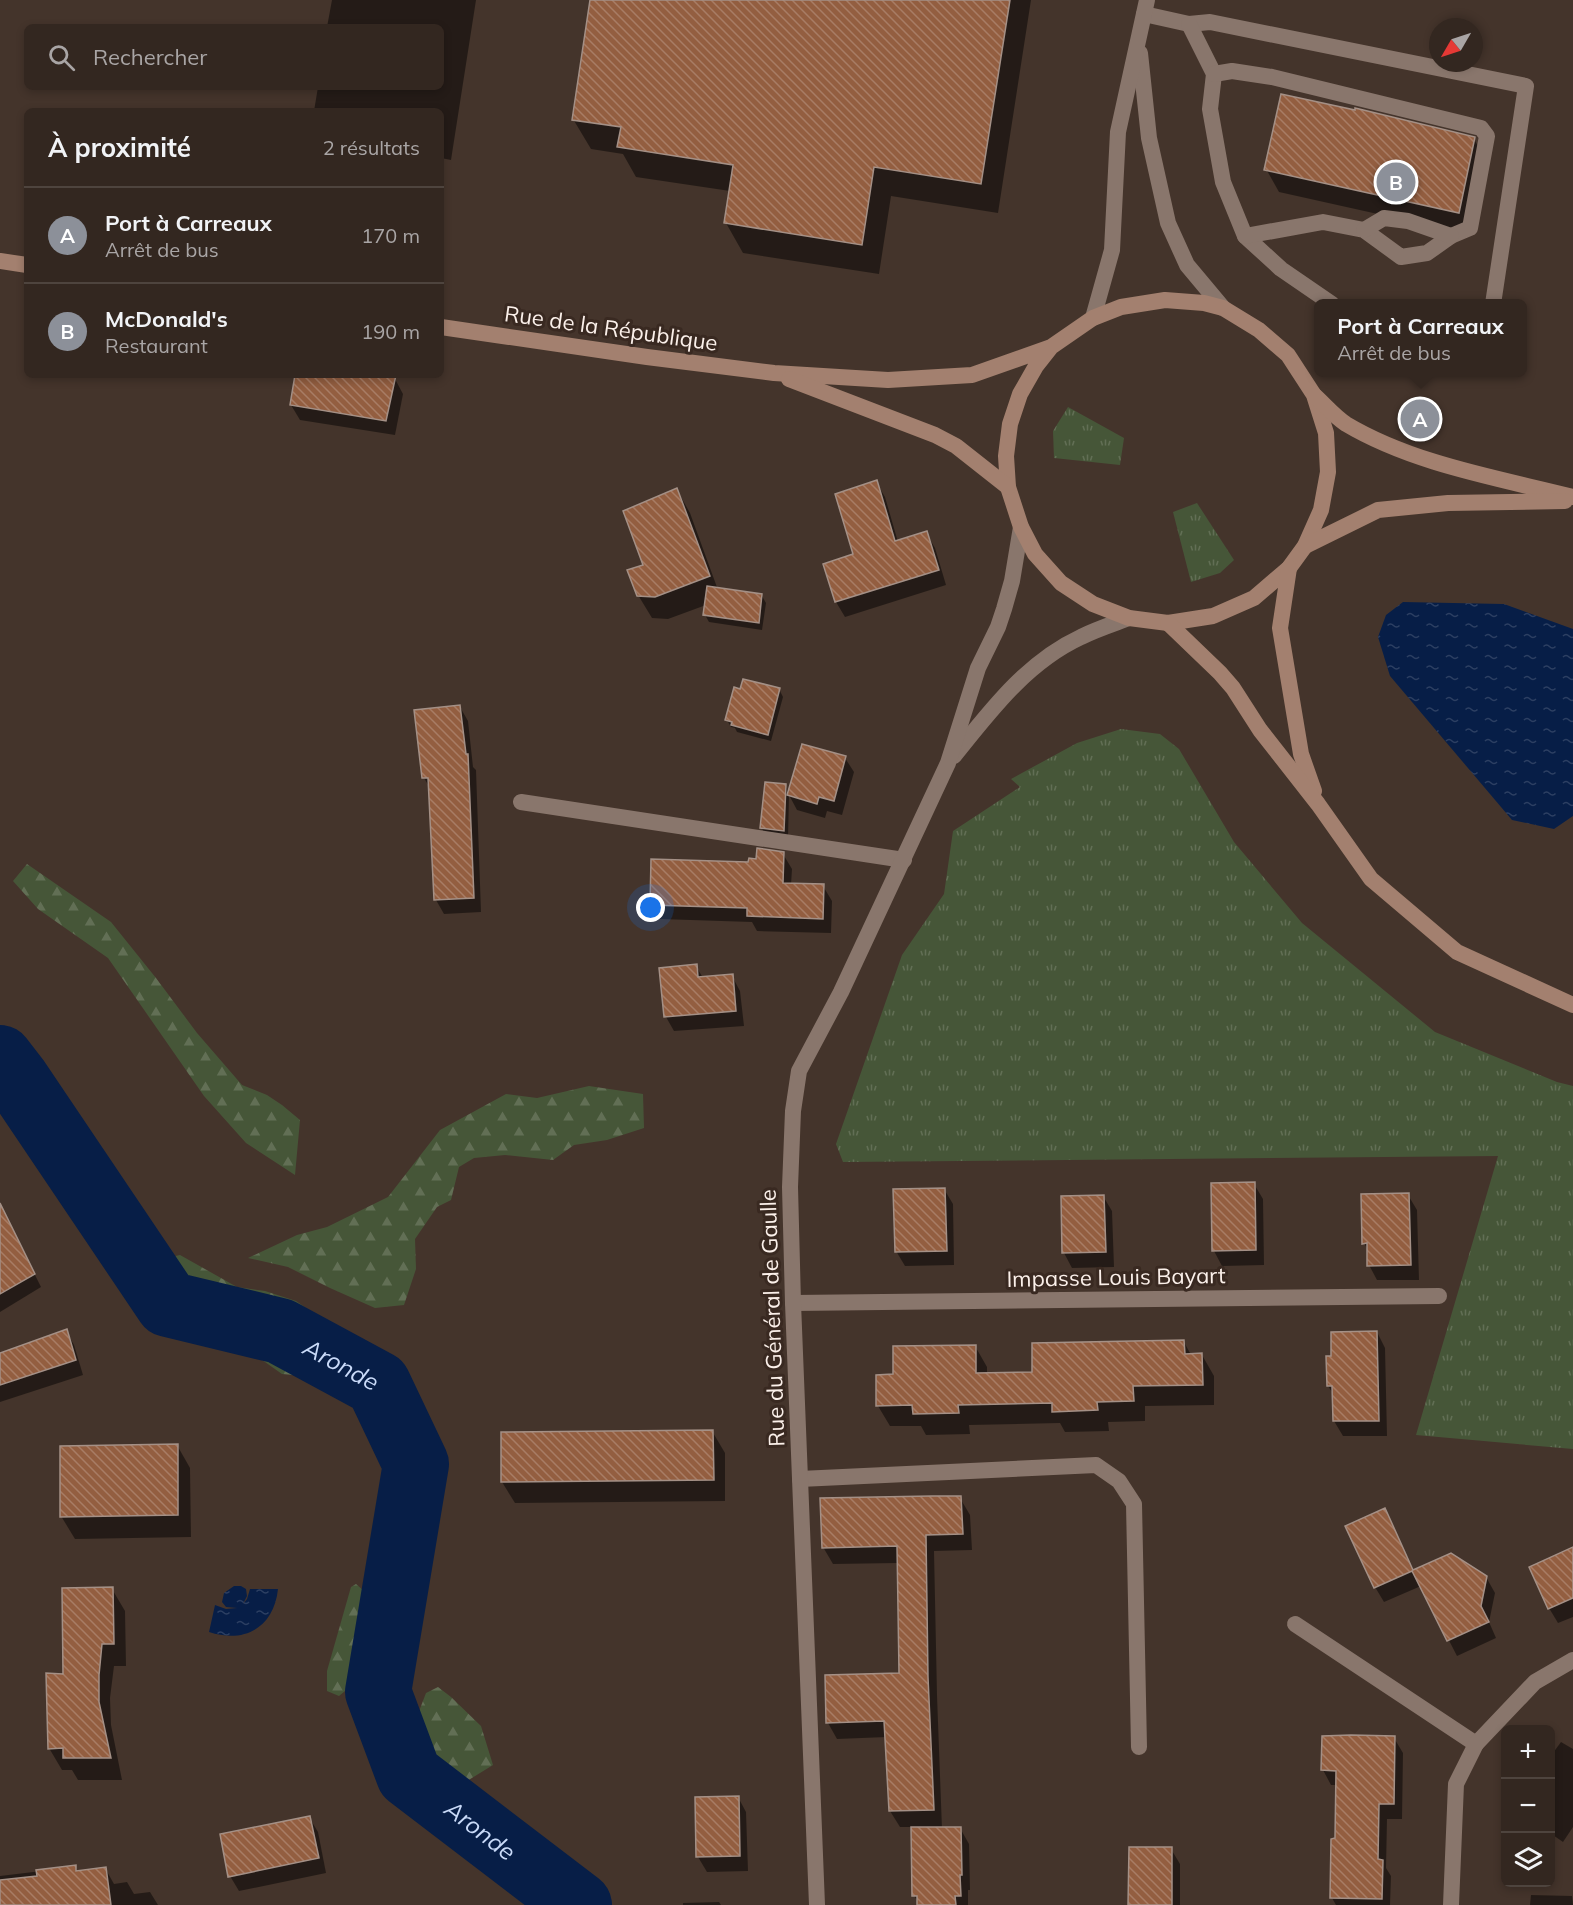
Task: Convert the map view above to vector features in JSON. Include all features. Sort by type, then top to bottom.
[{"type":"main road","points":[[0,261],[24,265]]},
{"type":"main road","points":[[1314,395],[1326,433],[1328,472],[1321,510],[1305,546],[1289,568],[1254,598],[1213,616],[1168,623],[1129,618],[1093,604],[1060,583],[1035,554],[1021,527],[1008,487],[1006,456],[1010,424],[1020,394],[1036,366],[1051,347],[1093,318],[1120,307],[1165,300],[1204,303],[1223,308],[1259,330],[1288,355],[1314,395],[1344,423],[1395,449],[1573,499]]},
{"type":"main road","name":"Rue de la République","points":[[444,327],[774,373],[888,380],[966,376],[1051,347]]},
{"type":"main road","name":"Rue de la République","points":[[774,373],[935,435],[956,446],[1008,487]]},
{"type":"main road","points":[[1305,546],[1378,510],[1448,503],[1573,499]]},
{"type":"main road","points":[[1289,568],[1280,628],[1301,754],[1318,804]]},
{"type":"main road","points":[[1168,623],[1233,688],[1260,730],[1318,804],[1371,879],[1457,951],[1573,1005]]},
{"type":"street","points":[[1093,318],[1112,250],[1118,132],[1146,7],[1189,24],[1210,22],[1526,86],[1494,299]]},
{"type":"street","points":[[1189,24],[1214,74],[1210,109],[1223,182],[1245,236],[1281,269],[1326,299]]},
{"type":"street","points":[[1138,37],[1149,138],[1168,223],[1187,265],[1223,308]]},
{"type":"street","points":[[1214,74],[1232,71],[1272,77],[1481,128],[1486,136],[1470,228],[1451,236],[1427,253],[1401,257],[1364,230],[1323,222],[1245,236]]},
{"type":"street","points":[[1364,230],[1384,218],[1408,221],[1451,236]]},
{"type":"street","name":"Rue du Général de Gaulle","points":[[817,1905],[792,1303],[790,1187],[793,1112],[799,1071],[841,992],[948,763],[978,668],[1004,609],[1012,581],[1021,527]]},
{"type":"street","name":"Rue du Général de Gaulle","points":[[948,763],[999,700],[1022,676],[1082,637],[1129,618]]},
{"type":"street","points":[[521,802],[904,860]]},
{"type":"street","name":"Impasse Louis Bayart","points":[[792,1303],[1439,1296]]},
{"type":"street","points":[[800,1479],[1096,1465],[1119,1481],[1134,1503],[1139,1747]]},
{"type":"street","points":[[1295,1624],[1476,1744]]},
{"type":"street","points":[[1451,1905],[1456,1784],[1476,1744],[1536,1682],[1573,1660]]},
{"type":"green space","points":[[1068,407],[1124,438],[1120,465],[1054,458],[1053,431]]},
{"type":"green space","points":[[1197,503],[1234,560],[1220,573],[1191,582],[1173,512]]},
{"type":"green space","points":[[1121,729],[1160,734],[1179,749],[1234,842],[1302,923],[1435,1032],[1557,1082],[1573,1086],[1573,1449],[1416,1435],[1498,1156],[843,1162],[836,1144],[902,955],[944,894],[953,831],[1020,787],[1011,779],[1077,743]]},
{"type":"green space","points":[[27,864],[111,922],[197,1033],[242,1085],[267,1095],[300,1120],[295,1175],[246,1143],[204,1096],[108,958],[38,909],[13,881]]},
{"type":"green space","points":[[589,1086],[643,1094],[644,1128],[607,1140],[574,1145],[553,1160],[505,1155],[474,1158],[459,1167],[451,1200],[437,1207],[415,1239],[416,1269],[404,1305],[375,1308],[288,1267],[248,1258],[297,1235],[327,1227],[388,1197],[440,1130],[506,1094],[537,1098]]},
{"type":"green space","points":[[180,1255],[237,1287],[265,1291],[296,1301],[330,1325],[327,1333],[284,1318],[222,1303],[190,1290],[179,1281],[171,1269],[171,1257]]},
{"type":"green space","points":[[139,1281],[159,1290],[202,1319],[272,1343],[285,1343],[349,1382],[367,1409],[318,1377],[282,1374],[221,1336],[178,1328],[152,1312],[137,1298],[132,1285]]},
{"type":"green space","points":[[413,1550],[416,1567],[414,1608],[397,1651],[377,1641],[380,1611],[392,1561]]},
{"type":"green space","points":[[356,1584],[371,1597],[360,1669],[339,1696],[327,1691],[327,1671],[351,1587]]},
{"type":"green space","points":[[438,1687],[481,1726],[493,1765],[467,1781],[463,1792],[492,1818],[558,1854],[581,1878],[578,1904],[536,1905],[522,1892],[488,1871],[419,1805],[418,1714],[426,1693]]},
{"type":"water","points":[[1403,602],[1504,604],[1573,629],[1573,816],[1554,829],[1512,820],[1390,676],[1378,637],[1386,615]]},
{"type":"water","points":[[234,1586],[246,1589],[247,1596],[243,1604],[247,1599],[250,1589],[278,1589],[271,1613],[256,1629],[246,1634],[234,1636],[209,1632],[215,1605],[226,1609],[237,1608],[226,1607],[222,1602],[224,1593]]},
{"type":"building","points":[[590,0],[1010,0],[981,184],[874,167],[862,245],[724,223],[733,165],[617,147],[621,127],[572,120]]},
{"type":"building","points":[[1281,94],[1355,110],[1355,108],[1475,137],[1459,213],[1264,170]]},
{"type":"building","points":[[294,378],[395,378],[386,421],[290,405]]},
{"type":"building","points":[[877,480],[895,541],[927,531],[939,570],[835,602],[823,564],[853,554],[835,494]]},
{"type":"building","points":[[677,488],[710,576],[655,597],[637,596],[627,570],[643,565],[623,511]]},
{"type":"building","points":[[707,586],[762,594],[759,623],[703,615]]},
{"type":"building","points":[[743,679],[780,688],[768,735],[731,725],[732,722],[725,720],[734,687],[740,689]]},
{"type":"building","points":[[460,705],[466,754],[468,754],[474,898],[434,900],[428,778],[422,778],[414,710]]},
{"type":"building","points":[[802,744],[846,756],[834,801],[819,797],[817,804],[787,795]]},
{"type":"building","points":[[765,782],[786,784],[784,831],[760,828]]},
{"type":"building","points":[[757,848],[784,852],[783,883],[824,884],[823,919],[747,916],[747,908],[650,905],[651,859],[748,862],[749,858],[756,859]]},
{"type":"building","points":[[697,964],[698,977],[733,974],[736,1011],[664,1017],[659,968]]},
{"type":"building","points":[[1255,1182],[1256,1250],[1212,1251],[1211,1183]]},
{"type":"building","points":[[945,1188],[947,1251],[895,1252],[893,1189]]},
{"type":"building","points":[[1409,1193],[1411,1265],[1367,1266],[1367,1243],[1362,1244],[1361,1194]]},
{"type":"building","points":[[1104,1195],[1106,1252],[1062,1253],[1061,1196]]},
{"type":"building","points":[[0,1203],[35,1274],[0,1294]]},
{"type":"building","points":[[67,1329],[76,1360],[0,1385],[0,1353]]},
{"type":"building","points":[[1377,1331],[1379,1421],[1333,1421],[1332,1386],[1327,1386],[1326,1356],[1331,1356],[1331,1332]]},
{"type":"building","points":[[1184,1340],[1185,1354],[1202,1353],[1203,1385],[1133,1386],[1134,1401],[1097,1402],[1098,1410],[1052,1412],[1052,1403],[958,1405],[959,1413],[913,1414],[912,1405],[876,1406],[876,1375],[893,1374],[893,1346],[976,1345],[976,1373],[1032,1372],[1032,1343]]},
{"type":"building","points":[[713,1430],[714,1480],[501,1482],[501,1432]]},
{"type":"building","points":[[178,1444],[178,1515],[60,1517],[60,1446]]},
{"type":"building","points":[[961,1496],[963,1534],[926,1535],[928,1677],[934,1810],[889,1811],[884,1721],[826,1723],[825,1675],[899,1673],[897,1546],[822,1548],[820,1498]]},
{"type":"building","points":[[1385,1508],[1413,1570],[1451,1553],[1487,1576],[1481,1606],[1489,1622],[1447,1641],[1412,1571],[1374,1588],[1345,1526]]},
{"type":"building","points":[[1573,1547],[1573,1598],[1548,1609],[1529,1567]]},
{"type":"building","points":[[113,1587],[114,1644],[102,1644],[99,1675],[99,1702],[111,1758],[63,1758],[63,1748],[48,1749],[46,1673],[63,1674],[62,1588]]},
{"type":"building","points":[[1322,1736],[1395,1736],[1394,1804],[1379,1804],[1378,1859],[1383,1860],[1382,1899],[1330,1898],[1331,1839],[1335,1838],[1336,1771],[1321,1770]]},
{"type":"building","points":[[739,1796],[740,1856],[696,1857],[695,1797]]},
{"type":"building","points":[[310,1816],[319,1858],[228,1877],[220,1834]]},
{"type":"building","points":[[911,1827],[961,1827],[961,1896],[955,1896],[956,1905],[917,1905],[917,1896],[912,1896]]},
{"type":"building","points":[[1129,1847],[1172,1847],[1172,1905],[1128,1905]]},
{"type":"building","points":[[76,1865],[76,1871],[106,1867],[111,1905],[0,1905],[0,1880],[37,1876],[36,1870]]},
{"type":"waterway","name":"Aronde","points":[[0,1058],[168,1304],[280,1331],[378,1384],[416,1464],[378,1692],[409,1775],[579,1905]]},
{"type":"place","name":"McDonald's","points":[[1396,182]]},
{"type":"place","name":"Port à Carreaux","points":[[1420,419]]}]
